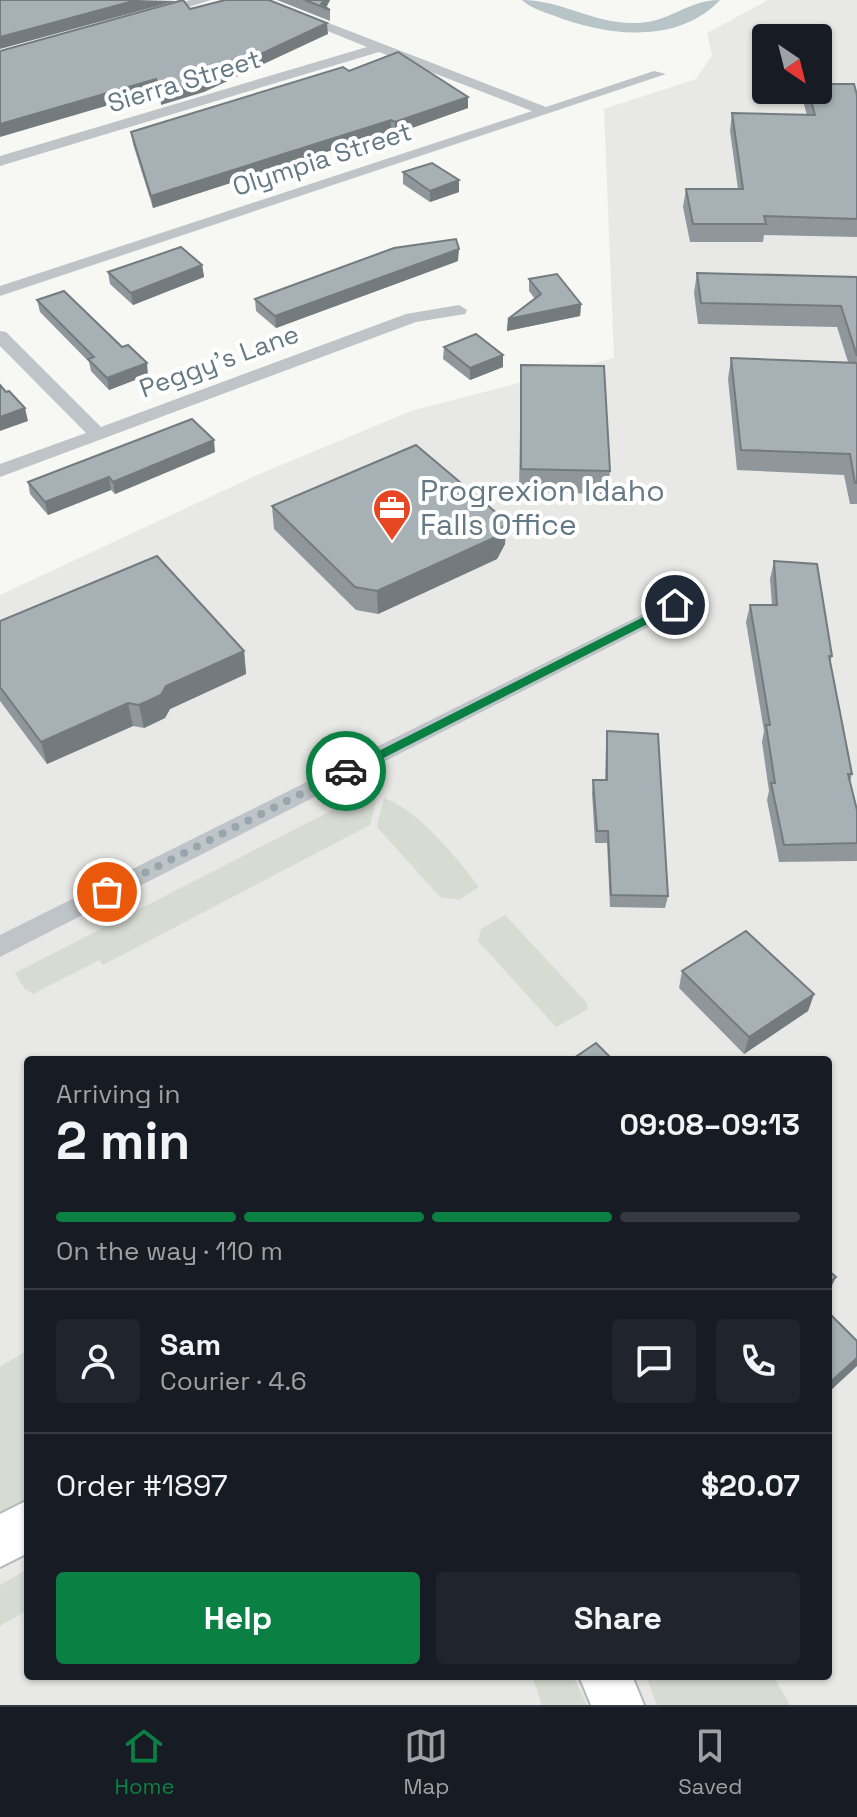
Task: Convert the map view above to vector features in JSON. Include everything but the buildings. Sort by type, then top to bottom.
[{"type":"main road","points":[[0,1542],[24,1527]]},
{"type":"main road","points":[[607,1680],[618,1705]]},
{"type":"street","points":[[146,16],[205,0]]},
{"type":"street","points":[[257,0],[544,111]]},
{"type":"street","name":"Sierra Street","points":[[0,161],[382,47]]},
{"type":"street","name":"Olympia Street","points":[[0,291],[659,74]]},
{"type":"street","name":"Peggy's Lane","points":[[0,471],[412,318],[459,310]]},
{"type":"street","points":[[0,336],[98,434]]},
{"type":"street","points":[[0,947],[675,605]]},
{"type":"shaded area","points":[[768,0],[857,0],[857,1705],[0,1705],[0,595],[257,475],[411,411],[614,358],[604,109],[696,79],[712,55],[707,33]]},
{"type":"shaded area","points":[[377,797],[370,825],[103,965],[99,960],[33,994],[24,988],[15,973],[350,801]]},
{"type":"shaded area","points":[[384,798],[423,824],[479,887],[459,900],[440,897],[377,827]]},
{"type":"shaded area","points":[[505,915],[587,1003],[588,1009],[556,1027],[478,941],[481,929]]},
{"type":"shaded area","points":[[24,1352],[24,1515],[0,1529],[0,1367]]},
{"type":"shaded area","points":[[24,1571],[24,1612],[0,1626],[0,1585]]},
{"type":"shaded area","points":[[533,1680],[575,1680],[587,1705],[542,1705]]},
{"type":"shaded area","points":[[648,1680],[775,1680],[790,1705],[657,1705]]},
{"type":"waterway","points":[[530,0],[582,20],[619,28],[656,26],[712,0]]},
{"type":"way so far","points":[[107,892],[346,771]]},
{"type":"place","name":"Progrexion Idaho Falls Office","points":[[392,542]]},
{"type":"route","points":[[346,771],[675,605]]}]
